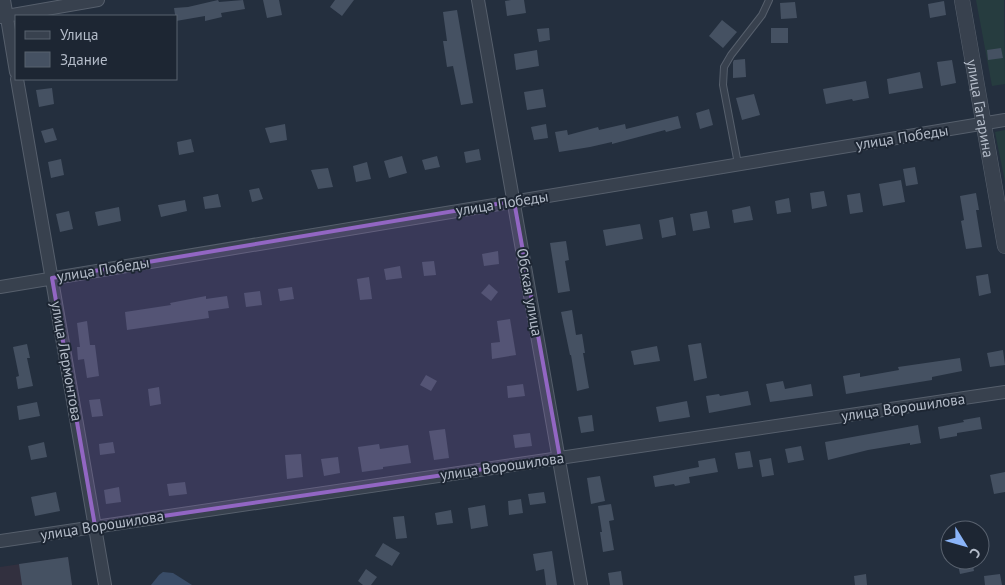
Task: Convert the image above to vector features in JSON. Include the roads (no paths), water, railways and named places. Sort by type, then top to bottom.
[{"type":"street","points":[[4,0],[3,16],[15,68]]},
{"type":"street","points":[[3,16],[98,0]]},
{"type":"street","name":"Обская улица","points":[[478,0],[581,585]]},
{"type":"street","name":"улица Гагарина","points":[[962,0],[1005,246]]},
{"type":"street","name":"улица Лермонтова","points":[[17,80],[105,585]]},
{"type":"street","name":"улица Победы","points":[[0,287],[1005,120]]},
{"type":"street","name":"улица Ворошилова","points":[[0,541],[1005,392]]},
{"type":"lane","points":[[738,164],[723,84],[724,67],[730,55],[762,15],[769,0]]},
{"type":"water","points":[[163,572],[173,573],[192,585],[151,585]]}]
